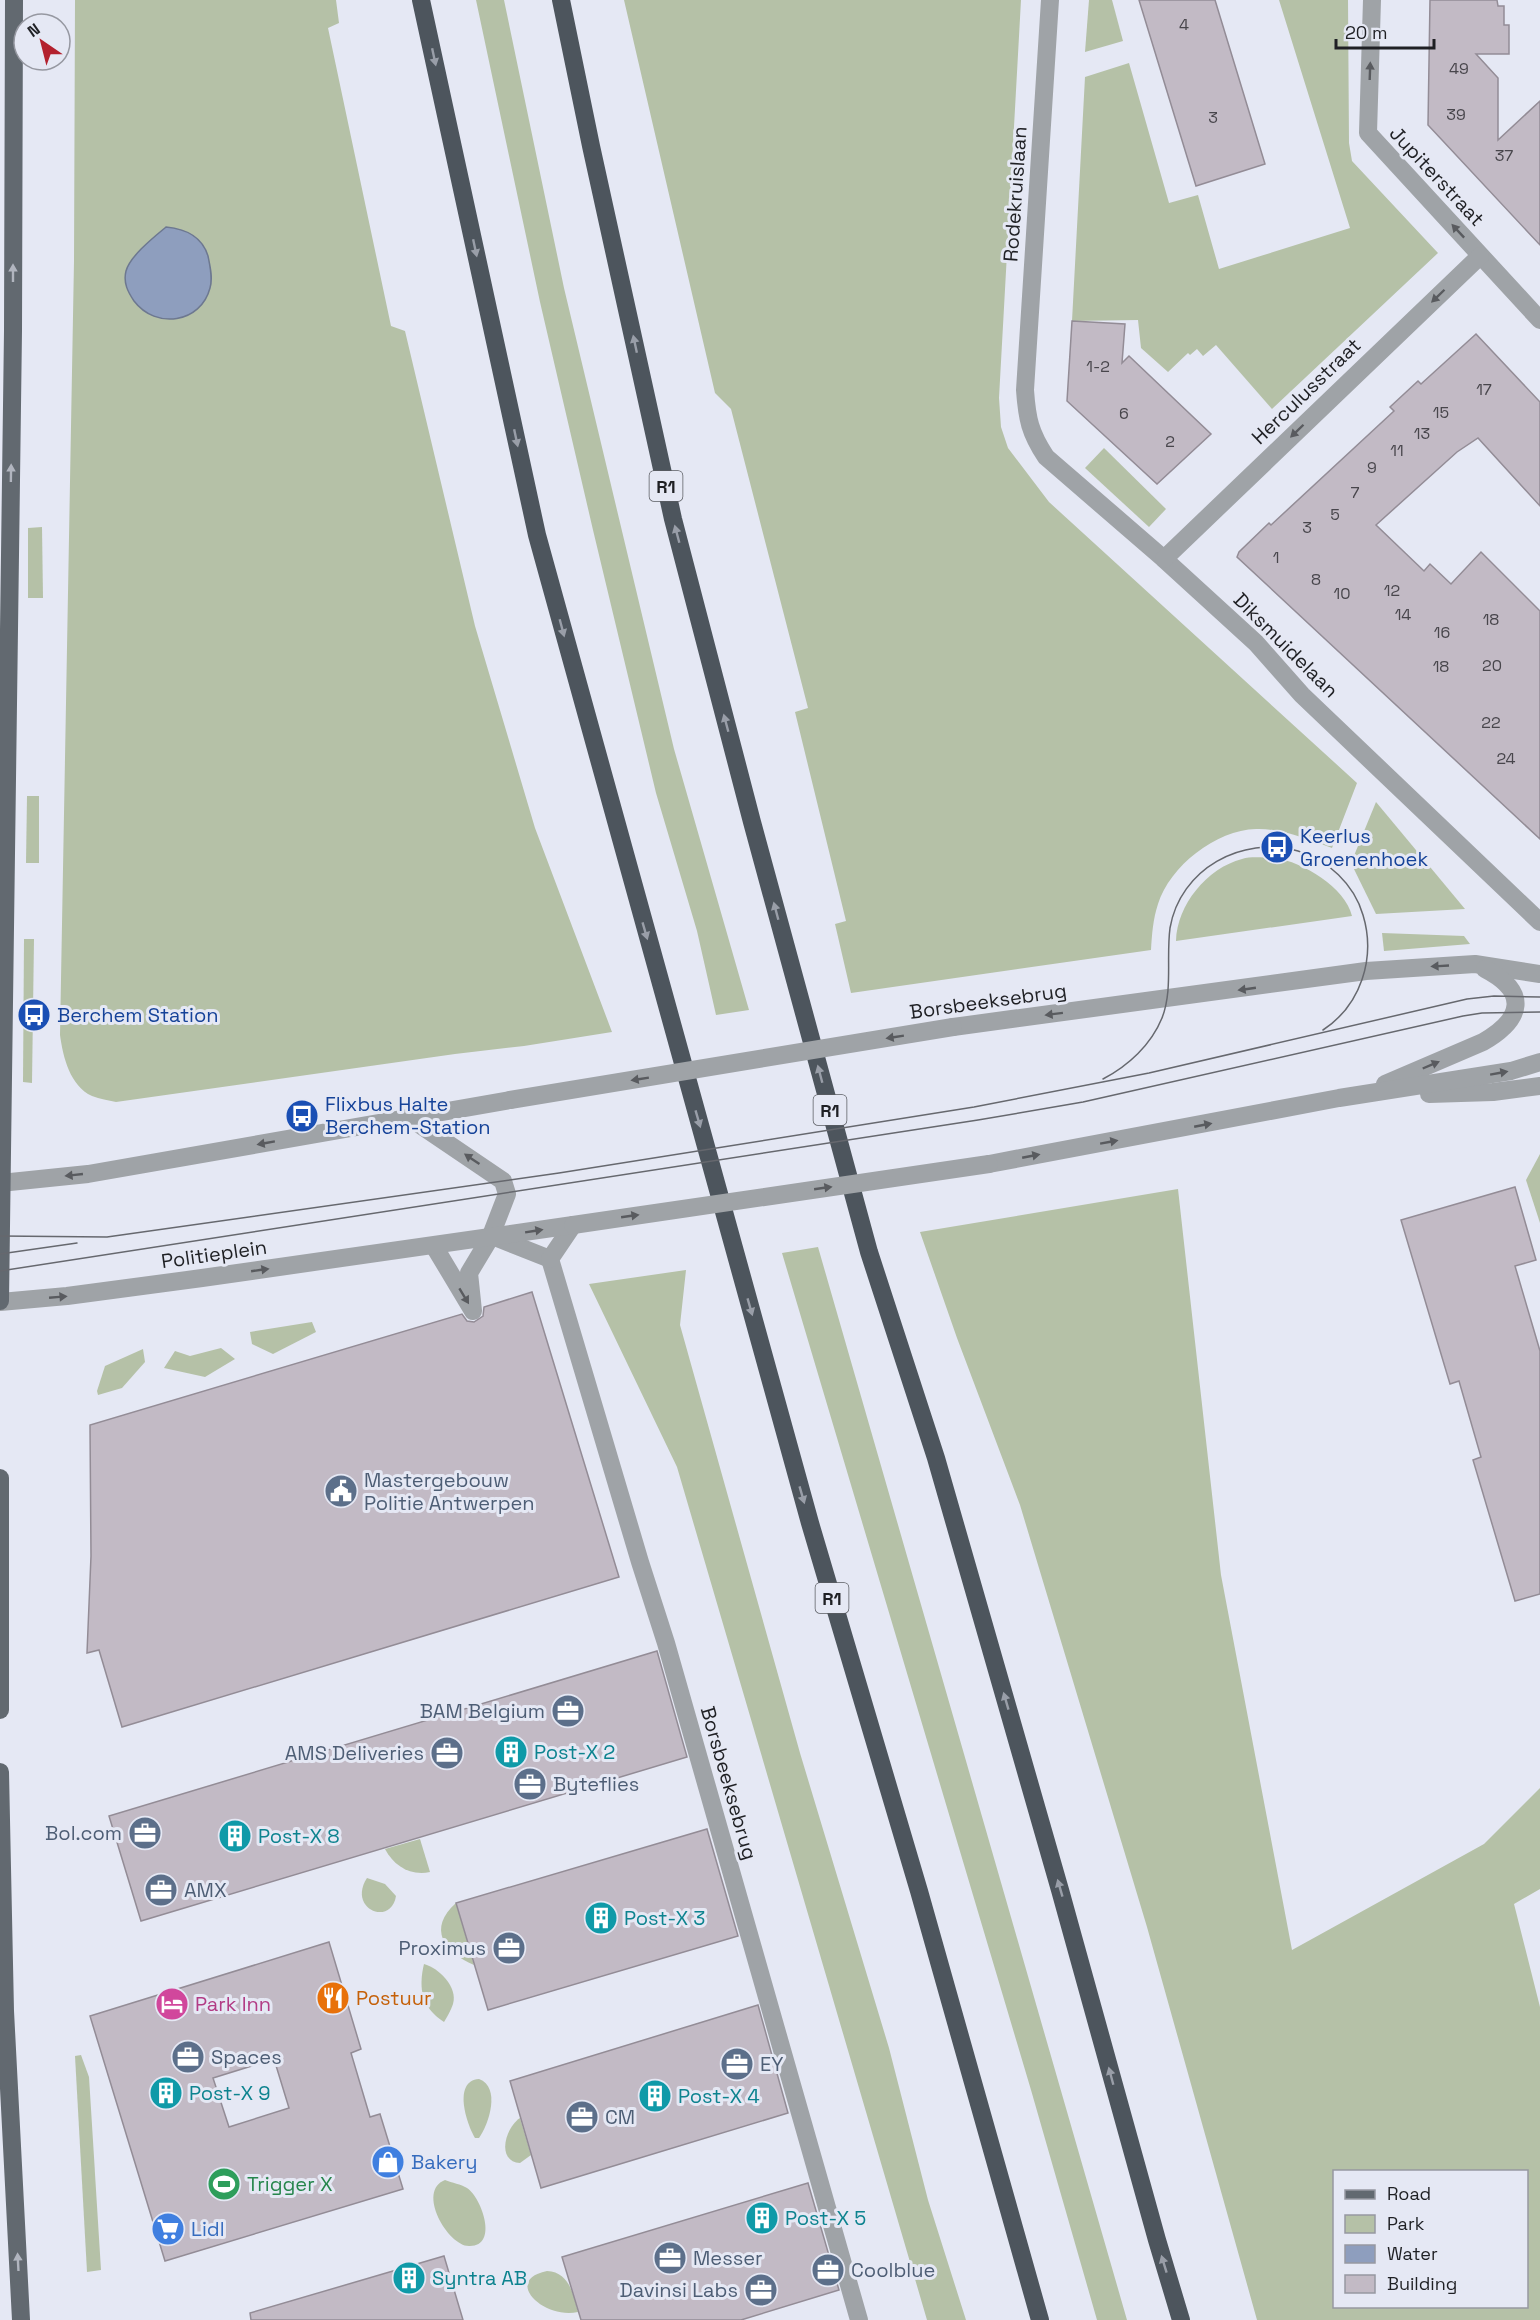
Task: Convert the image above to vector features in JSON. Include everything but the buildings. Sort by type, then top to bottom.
[{"type":"highway","name":"R1","points":[[422,0],[540,546],[807,1512],[919,1891],[1040,2320]]},
{"type":"highway","name":"R1","points":[[561,0],[673,519],[755,833],[868,1252],[936,1458],[1057,1878],[1180,2320]]},
{"type":"main road","points":[[0,1301],[13,331],[14,0]]},
{"type":"main road","points":[[0,1478],[0,1710]]},
{"type":"main road","points":[[0,1772],[5,2011],[21,2320]]},
{"type":"street","name":"Rodekruislaan","points":[[1025,390],[1050,0]]},
{"type":"street","name":"Jupiterstraat","points":[[1372,0],[1368,133],[1540,320]]},
{"type":"street","name":"Herculusstraat","points":[[1164,559],[1480,256]]},
{"type":"street","name":"Diksmuidelaan","points":[[1025,390],[1027,417],[1034,438],[1046,458],[1164,559],[1256,643],[1302,695],[1540,922]]},
{"type":"street","points":[[1358,1096],[1483,1042],[1498,1034],[1508,1023],[1516,1006],[1512,990],[1502,978],[1475,964]]},
{"type":"street","name":"Borsbeeksebrug","points":[[410,1118],[952,1027],[1167,1000],[1366,971],[1475,964],[1540,974]]},
{"type":"street","points":[[493,1238],[550,1259],[573,1225],[989,1164],[1358,1096],[1511,1071],[1540,1062]]},
{"type":"street","points":[[1358,1096],[1493,1092],[1540,1086]]},
{"type":"street","points":[[1,1183],[88,1174],[410,1118],[503,1181],[507,1194],[493,1238],[469,1273],[472,1311],[434,1246]]},
{"type":"street","name":"Politieplein","points":[[0,1301],[67,1296],[573,1225]]},
{"type":"street","name":"Borsbeeksebrug","points":[[550,1259],[666,1643],[860,2320]]},
{"type":"green space","points":[[75,0],[336,0],[339,23],[328,28],[391,326],[405,331],[475,626],[535,828],[612,1032],[116,1102],[92,1096],[84,1091],[73,1078],[63,1052],[60,1035],[74,261]]},
{"type":"green space","points":[[476,0],[504,0],[564,288],[674,749],[749,1010],[716,1015],[697,931],[656,793],[593,530],[540,302]]},
{"type":"green space","points":[[624,0],[1021,0],[999,398],[1001,427],[1008,448],[1049,502],[1357,783],[1332,848],[1295,835],[1266,829],[1241,831],[1211,843],[1184,864],[1164,890],[1155,915],[1151,950],[851,993],[835,924],[846,921],[795,712],[808,708],[731,409],[715,393]]},
{"type":"green space","points":[[1089,0],[1112,0],[1123,41],[1085,52]]},
{"type":"green space","points":[[1279,0],[1348,0],[1349,143],[1352,161],[1438,253],[1272,409],[1216,345],[1203,356],[1197,349],[1190,355],[1188,353],[1168,372],[1141,348],[1138,320],[1072,321],[1085,77],[1129,63],[1169,203],[1198,195],[1219,269],[1350,228]]},
{"type":"green space","points":[[1104,448],[1166,509],[1149,527],[1085,468]]},
{"type":"green space","points":[[42,527],[43,598],[28,598],[28,528]]},
{"type":"green space","points":[[27,796],[39,796],[39,863],[26,863]]},
{"type":"green space","points":[[1376,802],[1465,909],[1376,914],[1351,863]]},
{"type":"green space","points":[[1275,858],[1310,870],[1332,886],[1348,905],[1352,916],[1176,941],[1182,914],[1196,890],[1206,879],[1229,864],[1242,859]]},
{"type":"green space","points":[[1382,933],[1464,936],[1470,944],[1384,951]]},
{"type":"green space","points":[[24,939],[34,939],[32,1083],[23,1082]]},
{"type":"green space","points":[[1540,1154],[1540,1223],[1526,1180]]},
{"type":"green space","points":[[1178,1189],[1221,1575],[1292,1950],[1484,1844],[1540,1788],[1540,1889],[1514,1904],[1540,2007],[1540,2320],[1257,2320],[1147,1927],[1020,1505],[920,1232]]},
{"type":"green space","points":[[818,1247],[1127,2320],[1097,2320],[1031,2090],[782,1253]]},
{"type":"green space","points":[[686,1270],[680,1325],[800,1753],[889,2048],[928,2200],[966,2320],[927,2320],[677,1467],[589,1284]]},
{"type":"green space","points":[[312,1322],[316,1332],[273,1354],[252,1344],[250,1332]]},
{"type":"green space","points":[[221,1348],[235,1359],[205,1377],[164,1368],[175,1351],[190,1356]]},
{"type":"green space","points":[[143,1349],[145,1362],[122,1388],[98,1395],[97,1391],[105,1366]]},
{"type":"green space","points":[[420,1839],[430,1872],[409,1871],[403,1868],[385,1849]]},
{"type":"green space","points":[[367,1878],[385,1884],[396,1896],[387,1911],[372,1910],[366,1905],[362,1898],[362,1889]]},
{"type":"green space","points":[[456,1903],[474,1965],[454,1953],[443,1939],[442,1922]]},
{"type":"green space","points":[[424,1964],[441,1974],[453,1991],[453,2004],[444,2022],[426,2004],[422,1990]]},
{"type":"green space","points":[[81,2055],[89,2077],[101,2270],[87,2272],[75,2056]]},
{"type":"green space","points":[[479,2079],[486,2083],[490,2090],[491,2106],[483,2132],[479,2138],[475,2138],[468,2124],[464,2095],[466,2087]]},
{"type":"green space","points":[[520,2118],[531,2155],[520,2163],[508,2157],[505,2144],[510,2129]]},
{"type":"green space","points":[[445,2180],[467,2188],[478,2201],[486,2231],[478,2244],[469,2246],[461,2244],[452,2237],[438,2217],[434,2206],[434,2195],[437,2186]]},
{"type":"green space","points":[[547,2271],[554,2272],[565,2279],[572,2291],[578,2312],[565,2313],[552,2310],[533,2298],[528,2290],[528,2282],[534,2276]]},
{"type":"water","points":[[166,227],[186,232],[202,243],[208,256],[211,284],[205,300],[197,309],[188,315],[165,319],[143,310],[134,301],[125,279],[132,259]]},
{"type":"tram line","points":[[1103,1079],[1138,1054],[1152,1037],[1162,1018],[1168,985],[1170,928],[1176,907],[1186,889],[1200,873],[1217,861],[1256,848],[1277,847],[1298,851],[1320,860],[1346,884],[1359,904],[1367,931],[1368,948],[1362,979],[1347,1008],[1323,1030]]},
{"type":"tram line","points":[[0,1236],[107,1237],[559,1173],[974,1107],[1149,1073],[1467,999],[1494,996],[1540,997]]},
{"type":"tram line","points":[[0,1271],[978,1120],[1083,1102],[1463,1016],[1482,1013],[1540,1012]]},
{"type":"tram line","points":[[0,1254],[77,1243]]},
{"type":"place","name":"Keerlus Groenenhoek","points":[[1277,847]]},
{"type":"place","name":"Berchem Station","points":[[34,1015]]},
{"type":"place","name":"Flixbus Halte Berchem-Station","points":[[302,1116]]},
{"type":"place","name":"Mastergebouw Politie Antwerpen","points":[[341,1491]]},
{"type":"place","name":"BAM Belgium","points":[[568,1711]]},
{"type":"place","name":"Post-X 2","points":[[511,1752]]},
{"type":"place","name":"AMS Deliveries","points":[[447,1753]]},
{"type":"place","name":"Byteflies","points":[[530,1784]]},
{"type":"place","name":"Bol.com","points":[[145,1833]]},
{"type":"place","name":"Post-X 8","points":[[235,1836]]},
{"type":"place","name":"AMX","points":[[161,1890]]},
{"type":"place","name":"Post-X 3","points":[[601,1918]]},
{"type":"place","name":"Proximus","points":[[509,1948]]},
{"type":"place","name":"Postuur","points":[[333,1998]]},
{"type":"place","name":"Park Inn","points":[[172,2004]]},
{"type":"place","name":"Spaces","points":[[188,2057]]},
{"type":"place","name":"EY","points":[[737,2064]]},
{"type":"place","name":"Post-X 9","points":[[166,2093]]},
{"type":"place","name":"Post-X 4","points":[[655,2096]]},
{"type":"place","name":"CM","points":[[582,2117]]},
{"type":"place","name":"Bakery","points":[[388,2162]]},
{"type":"place","name":"Trigger X","points":[[224,2184]]},
{"type":"place","name":"Post-X 5","points":[[762,2218]]},
{"type":"place","name":"Lidl","points":[[168,2229]]},
{"type":"place","name":"Messer","points":[[670,2258]]},
{"type":"place","name":"Coolblue","points":[[828,2270]]},
{"type":"place","name":"Syntra AB","points":[[409,2278]]},
{"type":"place","name":"Davinsi Labs","points":[[761,2290]]}]
